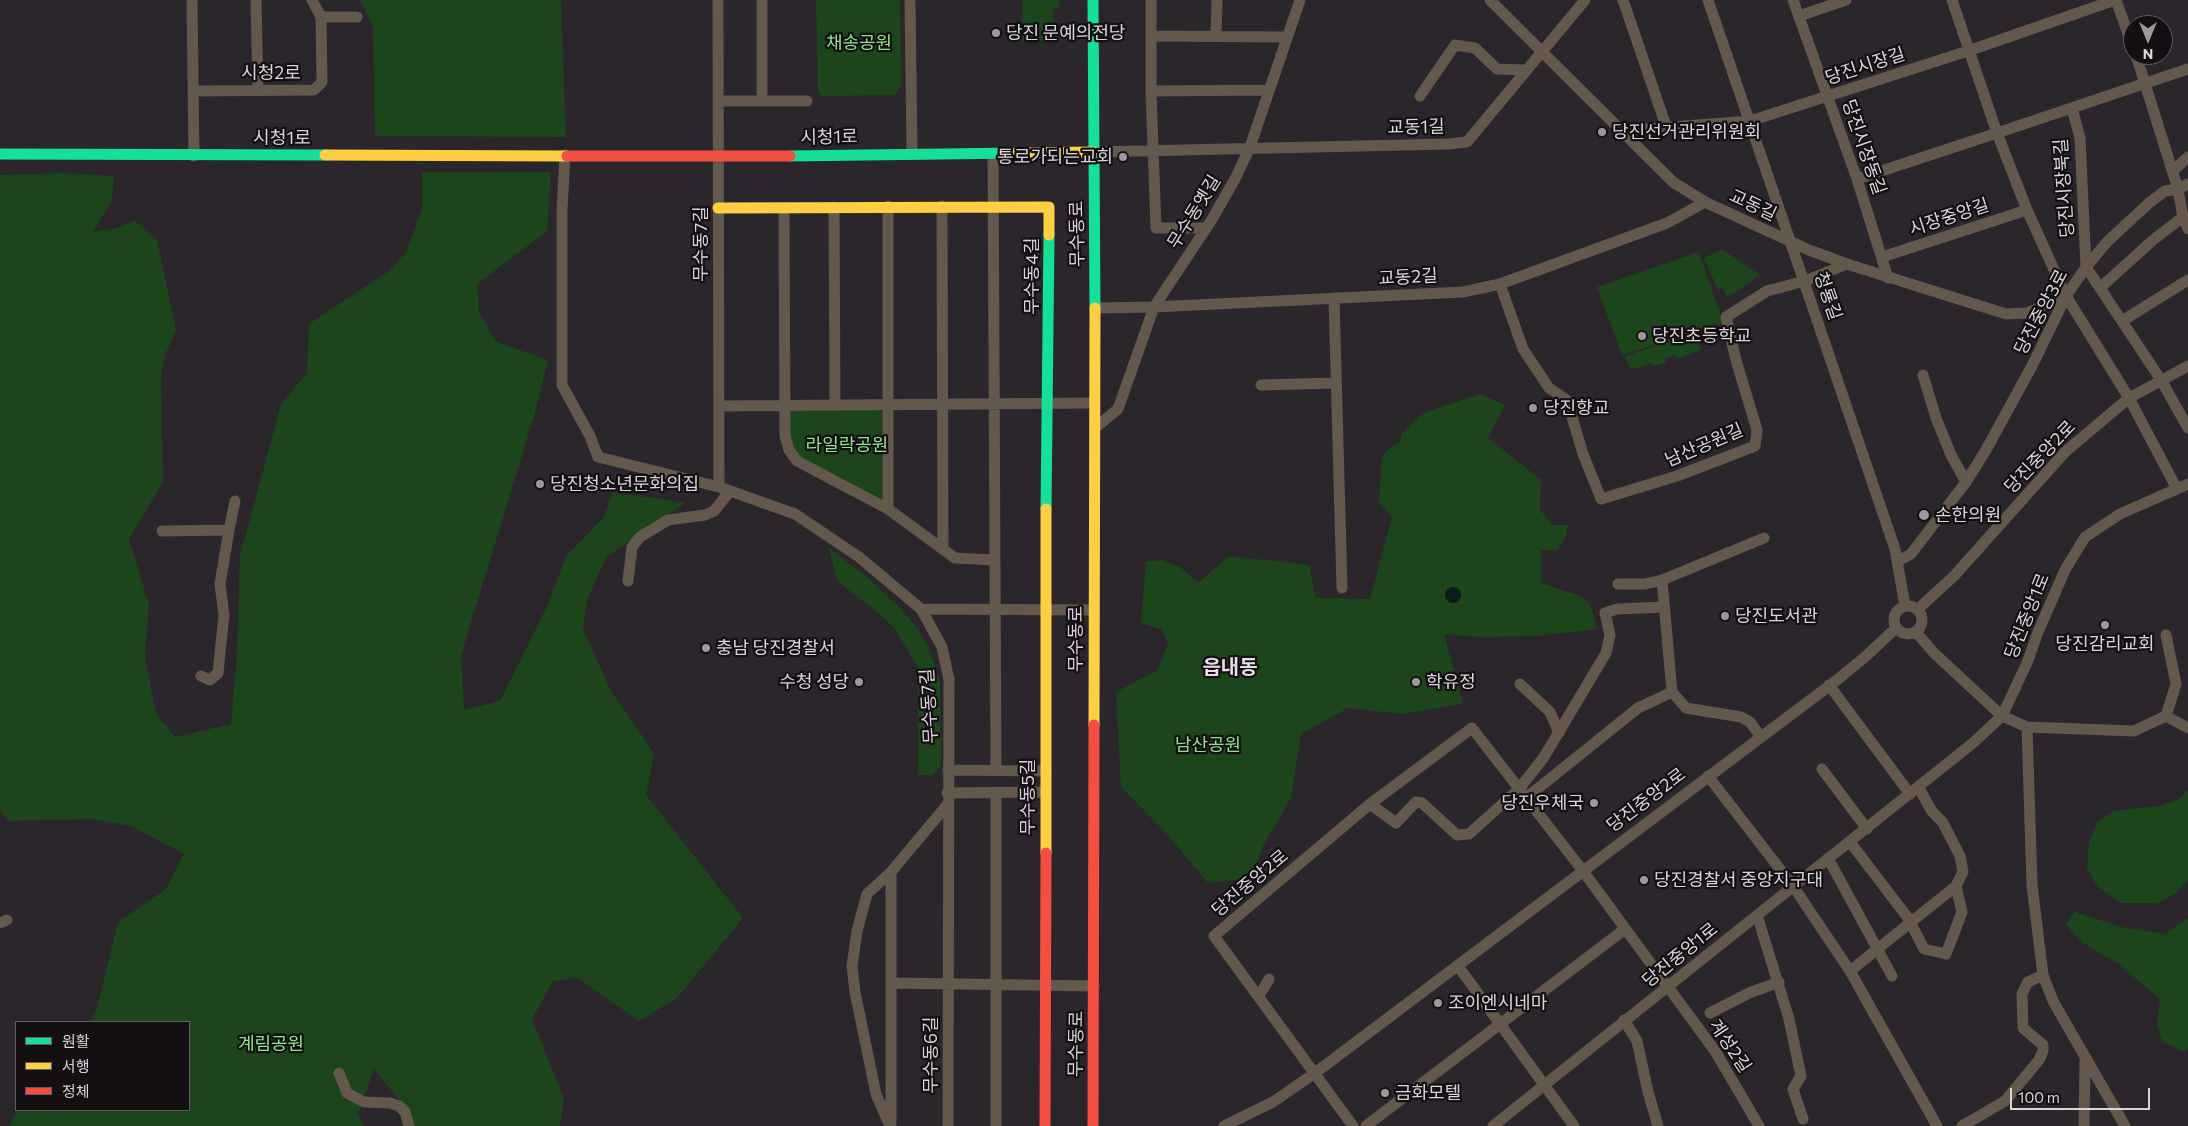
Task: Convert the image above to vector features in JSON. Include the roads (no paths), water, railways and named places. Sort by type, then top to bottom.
[{"type":"street","points":[[192,0],[194,156]]},
{"type":"street","points":[[256,0],[258,90]]},
{"type":"street","name":"시청2로","points":[[193,91],[314,90],[322,82],[321,17],[312,0]]},
{"type":"street","name":"무수동7길","points":[[718,0],[719,406],[724,489]]},
{"type":"street","points":[[762,0],[762,101]]},
{"type":"street","points":[[910,0],[912,153]]},
{"type":"street","name":"무수동로","points":[[1092,0],[1095,308],[1093,1126]]},
{"type":"street","points":[[1151,0],[1151,91],[1156,228],[1206,228]]},
{"type":"street","points":[[1216,35],[1217,0]]},
{"type":"street","name":"무수동옛길","points":[[1095,428],[1118,409],[1154,307],[1235,180],[1250,147],[1300,0]]},
{"type":"street","name":"교동길","points":[[1490,0],[1673,182],[1705,202],[1790,242],[1847,264],[2006,314],[2027,313],[2066,296]]},
{"type":"street","name":"교동1길","points":[[1250,147],[1449,144],[1467,142],[1585,0]]},
{"type":"street","points":[[1623,0],[1666,126]]},
{"type":"street","name":"청룡길","points":[[1708,0],[1805,281],[1898,561],[1905,606]]},
{"type":"street","name":"당진시장동길","points":[[1793,0],[1857,179],[1888,278]]},
{"type":"street","points":[[1799,16],[1846,0]]},
{"type":"street","points":[[1952,0],[1968,51],[2027,210],[2066,296],[2183,486]]},
{"type":"street","points":[[2115,0],[2123,21]]},
{"type":"street","name":"당진시장길","points":[[1620,131],[1750,121],[1968,51],[2115,0]]},
{"type":"street","points":[[321,17],[357,17]]},
{"type":"street","points":[[1151,36],[1287,37]]},
{"type":"street","points":[[1420,96],[1455,45],[1475,48],[1498,69],[1525,70]]},
{"type":"street","points":[[2139,65],[2173,171],[2183,187],[2183,217],[2188,229]]},
{"type":"street","name":"당진시장북길","points":[[1857,179],[2188,69]]},
{"type":"street","points":[[1151,91],[1268,90]]},
{"type":"street","points":[[718,101],[806,101]]},
{"type":"street","name":"당진시장북길","points":[[2072,108],[2080,138],[2086,267]]},
{"type":"street","points":[[1093,152],[1250,147]]},
{"type":"street","name":"시청1로","points":[[0,154],[717,157],[1093,152]]},
{"type":"street","points":[[993,153],[995,609]]},
{"type":"street","name":"무수동7길","points":[[565,155],[562,210],[562,385],[590,436],[598,457],[724,489],[795,514],[859,557],[921,609],[942,647],[949,680],[947,799],[949,984]]},
{"type":"street","points":[[2173,171],[2188,157]]},
{"type":"street","name":"당진중앙3로","points":[[1898,561],[1911,554],[1966,482],[1986,450],[2033,364],[2066,296],[2086,267],[2106,242],[2149,203],[2165,191],[2183,187]]},
{"type":"street","name":"교동2길","points":[[1095,308],[1154,307],[1463,292],[1500,284],[1666,223],[1705,202]]},
{"type":"street","points":[[888,206],[888,509]]},
{"type":"street","points":[[942,206],[943,549]]},
{"type":"street","points":[[834,207],[835,405]]},
{"type":"street","name":"무수동4길","points":[[718,208],[1049,207],[1049,402],[1045,609]]},
{"type":"street","points":[[784,208],[786,444],[797,461],[888,509],[955,558],[994,560]]},
{"type":"street","name":"시장중앙길","points":[[1882,257],[2027,210]]},
{"type":"street","points":[[2100,288],[2153,240],[2183,217]]},
{"type":"street","points":[[1805,281],[1847,264]]},
{"type":"street","points":[[2086,267],[2161,380],[2188,428]]},
{"type":"street","points":[[2122,321],[2188,280]]},
{"type":"street","name":"남산공원길","points":[[1500,284],[1523,349],[1549,388],[1567,400],[1583,454],[1601,500],[1677,476],[1755,446],[1757,430],[1736,360],[1726,317],[1767,291],[1805,281]]},
{"type":"street","points":[[1334,298],[1342,588]]},
{"type":"street","name":"당진중앙2로","points":[[1918,608],[1954,576],[2065,452],[2129,398],[2188,366]]},
{"type":"street","points":[[1923,375],[1936,418],[1951,455],[1966,482]]},
{"type":"street","points":[[1262,385],[1335,383]]},
{"type":"street","points":[[719,406],[1094,403]]},
{"type":"street","name":"당진중앙1로","points":[[1493,1126],[1828,858],[1867,829],[2002,716],[2027,663],[2038,632],[2065,570],[2085,537],[2120,514],[2183,486]]},
{"type":"street","points":[[628,581],[632,547],[640,537],[668,520],[705,516],[714,511],[724,489]]},
{"type":"street","points":[[200,676],[210,680],[218,673],[224,615],[220,584],[235,501]]},
{"type":"street","points":[[162,531],[229,530]]},
{"type":"street","points":[[1618,584],[1645,584],[1662,580],[1764,538]]},
{"type":"street","points":[[1662,580],[1672,692],[1686,708],[1741,717],[1750,722],[1761,737]]},
{"type":"street","points":[[1905,606],[1918,608],[1923,621],[1916,632],[1907,634],[1896,628],[1895,614],[1905,606]]},
{"type":"street","points":[[1522,794],[1606,653],[1610,636],[1605,613],[1617,610],[1664,607]]},
{"type":"street","points":[[921,609],[1094,610]]},
{"type":"street","name":"무수동5길","points":[[995,609],[996,770]]},
{"type":"street","name":"무수동5길","points":[[1045,609],[1047,985]]},
{"type":"street","name":"당진중앙2로","points":[[1224,1126],[1273,1102],[1315,1073],[1866,657],[1896,628]]},
{"type":"street","points":[[1916,632],[1934,653],[2002,716],[2027,727],[2134,731],[2166,716],[2176,684],[2166,635]]},
{"type":"street","points":[[1520,684],[1550,712],[1559,733]]},
{"type":"street","points":[[1829,684],[1914,791],[1943,823],[1960,856],[1963,872],[1956,886],[1910,922],[1878,951],[1850,971]]},
{"type":"street","points":[[1370,804],[1396,824],[1416,802],[1422,802],[1457,835],[1469,834],[1638,708],[1672,692]]},
{"type":"street","points":[[2166,716],[2188,728]]},
{"type":"street","points":[[2027,727],[2032,885],[2042,975],[2085,1060],[2125,1126]]},
{"type":"street","name":"당진중앙2로","points":[[1353,1126],[1260,996],[1214,936],[1370,804],[1472,728],[1522,794]]},
{"type":"street","points":[[1822,769],[1867,829]]},
{"type":"street","points":[[948,770],[1046,771]]},
{"type":"street","name":"당진중앙2로","points":[[1708,776],[1793,886],[1850,971],[1937,1126]]},
{"type":"street","points":[[890,1126],[876,1094],[855,992],[852,966],[857,931],[867,894],[891,872],[947,799],[996,793],[1046,792]]},
{"type":"street","points":[[996,793],[996,1126]]},
{"type":"street","points":[[1522,794],[1582,871],[1667,988]]},
{"type":"street","points":[[1850,842],[1910,922],[1924,949],[1946,954],[1962,912],[1956,886]]},
{"type":"street","points":[[1828,858],[1892,976]]},
{"type":"street","points":[[890,1126],[891,872]]},
{"type":"street","points":[[1757,915],[1779,982],[1801,1076],[1794,1089],[1803,1119]]},
{"type":"street","points":[[1366,1126],[1625,930]]},
{"type":"street","points":[[1458,966],[1574,1126]]},
{"type":"street","points":[[1962,1126],[2005,1101],[2039,1060],[2043,1050],[2042,1045],[2023,1028],[2022,994],[2028,982],[2042,975]]},
{"type":"street","points":[[1260,996],[1269,979]]},
{"type":"street","points":[[1710,1013],[1749,993],[1779,982]]},
{"type":"street","points":[[892,983],[1094,986]]},
{"type":"street","name":"무수동6길","points":[[948,1126],[949,984]]},
{"type":"street","points":[[1045,1126],[1047,985]]},
{"type":"street","name":"계성2길","points":[[1667,988],[1715,1050],[1759,1126]]},
{"type":"street","points":[[1624,1020],[1637,1041],[1648,1092],[1658,1126]]},
{"type":"street","points":[[2084,1126],[2085,1060]]},
{"type":"street","points":[[339,1073],[347,1093],[364,1102],[390,1103],[399,1106],[405,1112],[408,1126]]},
{"type":"place","name":"당진 문예의전당","points":[[996,33]]},
{"type":"place","name":"당진선거관리위원회","points":[[1602,132]]},
{"type":"place","name":"통로가되는교회","points":[[1123,157]]},
{"type":"place","name":"당진초등학교","points":[[1642,336]]},
{"type":"place","name":"당진향교","points":[[1533,408]]},
{"type":"place","name":"당진청소년문화의집","points":[[540,484]]},
{"type":"place","name":"손한의원","points":[[1924,515]]},
{"type":"place","name":"당진도서관","points":[[1725,616]]},
{"type":"place","name":"당진감리교회","points":[[2105,625]]},
{"type":"place","name":"충남 당진경찰서","points":[[706,648]]},
{"type":"place","name":"수청 성당","points":[[859,682]]},
{"type":"place","name":"학유정","points":[[1416,682]]},
{"type":"place","name":"당진우체국","points":[[1594,803]]},
{"type":"place","name":"당진경찰서 중앙지구대","points":[[1644,880]]},
{"type":"place","name":"조이엔시네마","points":[[1438,1003]]},
{"type":"place","name":"금화모텔","points":[[1385,1093]]},
{"type":"district","name":"읍내동","points":[[1230,667]]},
{"type":"park label","name":"채송공원","points":[[859,43]]},
{"type":"park label","name":"라일락공원","points":[[847,445]]},
{"type":"park label","name":"남산공원","points":[[1208,745]]},
{"type":"park label","name":"계림공원","points":[[271,1044]]}]
